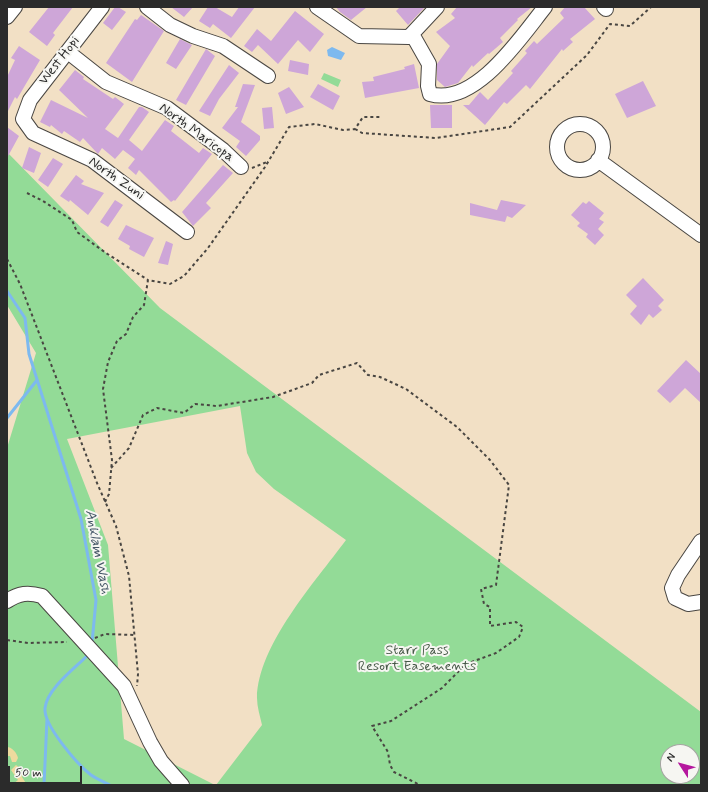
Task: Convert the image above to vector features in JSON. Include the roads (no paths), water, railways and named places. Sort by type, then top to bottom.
[{"type":"street","points":[[7,17],[15,7]]},
{"type":"street","name":"West Hopi","points":[[23,119],[30,100],[102,7]]},
{"type":"street","points":[[148,7],[170,25],[194,36],[223,46],[268,76]]},
{"type":"street","points":[[317,7],[359,36],[409,37],[437,7]]},
{"type":"street","points":[[412,34],[429,64],[428,86],[430,94],[438,96],[453,96],[482,79],[507,54],[545,7]]},
{"type":"street","name":"North Maricopa","points":[[68,52],[106,82],[167,108],[245,168]]},
{"type":"street","name":"North Zuni","points":[[23,119],[33,133],[92,160],[187,232]]},
{"type":"street","points":[[598,160],[701,236]]},
{"type":"street","points":[[701,541],[678,575],[672,588],[675,598],[688,604],[701,602]]},
{"type":"street","points":[[7,601],[17,594],[31,593],[42,596],[120,681],[132,701],[150,742],[161,760],[182,785]]},
{"type":"water","points":[[332,47],[345,53],[341,60],[328,56],[327,50]]},
{"type":"waterway","name":"Anklam Wash","points":[[7,291],[25,318],[29,354],[81,519],[96,600],[92,643]]},
{"type":"waterway","points":[[7,418],[37,380]]},
{"type":"waterway","name":"Anklam Wash","points":[[88,652],[87,656],[62,680],[51,694],[45,708],[46,715],[55,734],[78,763],[91,775],[110,785]]},
{"type":"waterway","points":[[44,785],[47,719]]},
{"type":"park label","name":"Starr Pass Resort Easements","points":[[417,660]]}]
